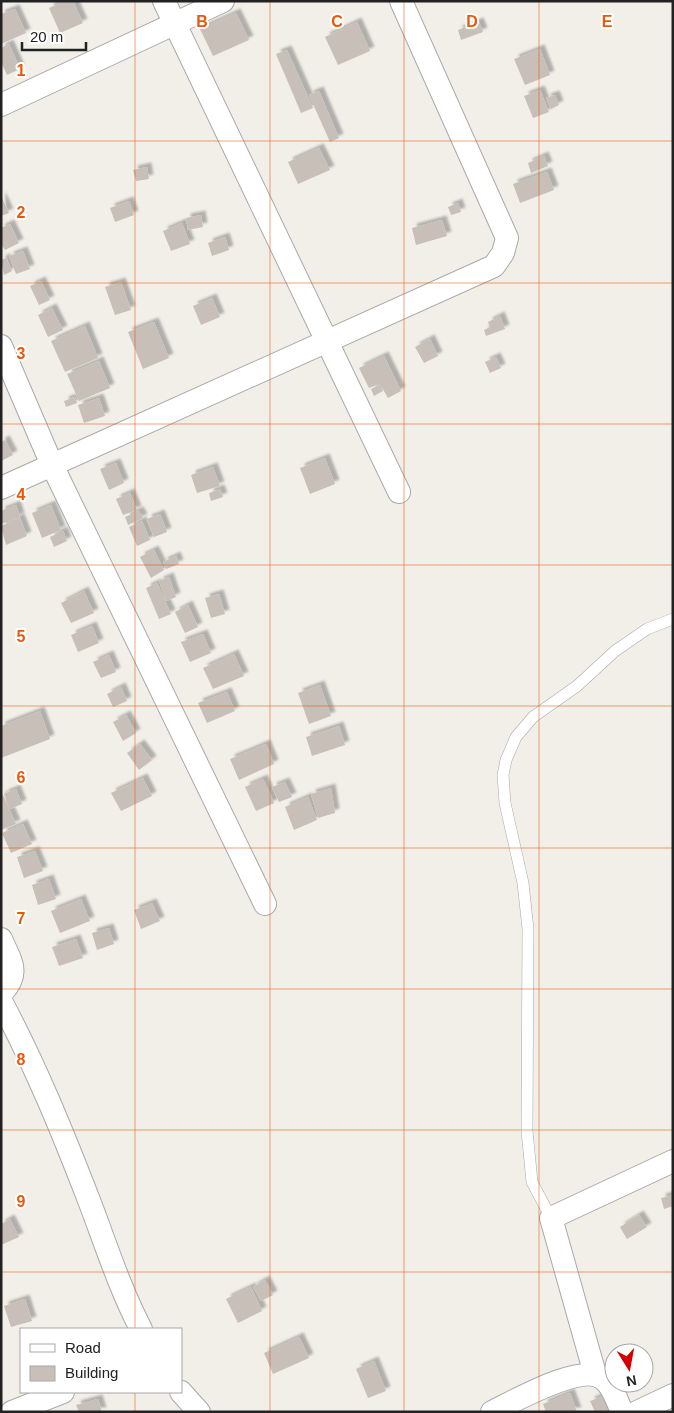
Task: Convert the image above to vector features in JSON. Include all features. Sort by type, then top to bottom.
[{"type":"street","points":[[164,1],[399,492]]},
{"type":"street","points":[[1,105],[223,1]]},
{"type":"street","points":[[1,488],[494,266],[503,253],[507,238],[401,1]]},
{"type":"street","points":[[1,346],[52,465],[265,904]]},
{"type":"street","points":[[1,939],[14,969],[11,984],[1,994]]},
{"type":"street","points":[[1,1001],[34,1064],[50,1101],[117,1276],[141,1328]]},
{"type":"street","points":[[595,1374],[551,1218],[673,1161]]},
{"type":"street","points":[[492,1412],[560,1381],[577,1375],[595,1374],[610,1384],[622,1412]]},
{"type":"street","points":[[12,1412],[60,1393]]},
{"type":"street","points":[[182,1393],[199,1412]]},
{"type":"street","points":[[637,1412],[673,1395]]},
{"type":"lane","points":[[551,1218],[532,1182],[527,1131],[528,929],[523,883],[505,803],[503,775],[506,760],[516,737],[533,717],[577,686],[615,651],[647,629],[673,619]]},
{"type":"building","points":[[65,1],[73,1],[83,23],[60,33],[49,8]]},
{"type":"building","points":[[15,9],[26,33],[1,44],[1,14]]},
{"type":"building","points":[[236,13],[249,40],[213,56],[200,29]]},
{"type":"building","points":[[357,22],[370,51],[338,65],[325,37]]},
{"type":"building","points":[[479,22],[483,32],[461,40],[458,30]]},
{"type":"building","points":[[9,44],[20,69],[7,75],[1,62],[1,48]]},
{"type":"building","points":[[540,49],[550,75],[525,85],[514,59]]},
{"type":"building","points":[[287,50],[313,108],[301,113],[276,54]]},
{"type":"building","points":[[540,90],[549,112],[533,118],[524,96]]},
{"type":"building","points":[[319,91],[339,138],[330,142],[309,95]]},
{"type":"building","points":[[555,95],[559,105],[551,109],[546,98]]},
{"type":"building","points":[[319,148],[330,170],[298,184],[288,162]]},
{"type":"building","points":[[544,156],[548,166],[531,173],[528,163]]},
{"type":"building","points":[[147,167],[149,179],[136,181],[133,170]]},
{"type":"building","points":[[547,172],[554,190],[520,203],[513,184]]},
{"type":"building","points":[[1,196],[9,213],[1,216]]},
{"type":"building","points":[[129,201],[134,215],[115,222],[110,208]]},
{"type":"building","points":[[458,203],[461,212],[451,215],[448,207]]},
{"type":"building","points":[[201,215],[203,227],[188,230],[186,218]]},
{"type":"building","points":[[442,220],[447,236],[416,245],[412,228]]},
{"type":"building","points":[[182,223],[190,244],[171,251],[163,231]]},
{"type":"building","points":[[10,224],[19,243],[5,250],[1,244],[1,228]]},
{"type":"building","points":[[225,237],[229,250],[212,256],[208,243]]},
{"type":"building","points":[[23,251],[30,269],[16,274],[9,256]]},
{"type":"building","points":[[6,258],[12,271],[4,275],[1,260]]},
{"type":"building","points":[[41,281],[50,300],[39,305],[30,286]]},
{"type":"building","points":[[121,282],[131,310],[115,315],[105,287]]},
{"type":"building","points":[[212,298],[220,317],[201,325],[193,306]]},
{"type":"building","points":[[52,308],[63,330],[48,337],[38,315]]},
{"type":"building","points":[[500,316],[505,329],[486,336],[484,330],[490,327],[488,322]]},
{"type":"building","points":[[154,322],[169,358],[143,369],[128,332]]},
{"type":"building","points":[[85,326],[98,358],[65,372],[51,341]]},
{"type":"building","points":[[430,339],[438,356],[424,363],[415,347]]},
{"type":"building","points":[[384,356],[401,391],[388,398],[380,384],[369,388],[359,368]]},
{"type":"building","points":[[496,357],[501,368],[490,373],[485,362]]},
{"type":"building","points":[[99,361],[110,388],[79,401],[67,374]]},
{"type":"building","points":[[379,385],[383,391],[374,396],[371,389]]},
{"type":"building","points":[[75,397],[77,403],[66,407],[64,401]]},
{"type":"building","points":[[99,398],[105,416],[84,423],[78,405]]},
{"type":"building","points":[[5,440],[13,455],[1,461],[1,442]]},
{"type":"building","points":[[325,458],[335,484],[310,494],[300,468]]},
{"type":"building","points":[[116,463],[124,483],[109,490],[100,469]]},
{"type":"building","points":[[213,467],[220,486],[197,493],[191,475]]},
{"type":"building","points":[[220,489],[223,497],[211,501],[209,493]]},
{"type":"building","points":[[130,493],[137,510],[123,515],[116,499]]},
{"type":"building","points":[[16,505],[20,517],[1,524],[1,511]]},
{"type":"building","points":[[51,505],[61,530],[42,538],[32,513]]},
{"type":"building","points":[[139,511],[143,518],[128,525],[125,517]]},
{"type":"building","points":[[160,514],[167,532],[154,537],[147,519]]},
{"type":"building","points":[[20,518],[27,536],[6,545],[1,526]]},
{"type":"building","points":[[142,521],[150,540],[137,546],[129,527]]},
{"type":"building","points":[[63,531],[67,541],[54,547],[50,537]]},
{"type":"building","points":[[154,550],[164,570],[151,578],[140,557]]},
{"type":"building","points":[[176,556],[179,564],[166,569],[163,562]]},
{"type":"building","points":[[169,577],[176,597],[166,601],[159,581]]},
{"type":"building","points":[[157,583],[171,614],[159,619],[146,588]]},
{"type":"building","points":[[84,591],[94,613],[71,623],[61,603]]},
{"type":"building","points":[[219,594],[225,614],[211,618],[205,598]]},
{"type":"building","points":[[188,605],[198,627],[185,633],[175,612]]},
{"type":"building","points":[[92,626],[99,643],[78,652],[71,635]]},
{"type":"building","points":[[203,634],[211,653],[190,662],[181,642]]},
{"type":"building","points":[[234,654],[244,676],[213,689],[203,668]]},
{"type":"building","points":[[109,655],[116,672],[101,678],[93,662]]},
{"type":"building","points":[[320,685],[331,716],[309,724],[298,693]]},
{"type":"building","points":[[121,687],[127,701],[113,707],[107,694]]},
{"type":"building","points":[[227,692],[235,711],[207,723],[198,703]]},
{"type":"building","points":[[40,711],[50,739],[1,758],[1,726]]},
{"type":"building","points":[[126,715],[136,733],[123,741],[113,722]]},
{"type":"building","points":[[339,726],[345,745],[312,756],[306,737]]},
{"type":"building","points":[[140,744],[152,760],[139,770],[127,753]]},
{"type":"building","points":[[266,744],[274,764],[239,780],[230,759]]},
{"type":"building","points":[[143,778],[152,796],[121,811],[111,793]]},
{"type":"building","points":[[263,779],[274,803],[256,811],[245,787]]},
{"type":"building","points":[[285,782],[292,797],[279,802],[272,787]]},
{"type":"building","points":[[331,788],[335,813],[318,818],[311,794]]},
{"type":"building","points":[[16,789],[22,804],[10,809],[4,794]]},
{"type":"building","points":[[3,795],[16,824],[1,830],[1,796]]},
{"type":"building","points":[[308,797],[317,820],[294,830],[285,807]]},
{"type":"building","points":[[23,824],[32,844],[11,853],[2,833]]},
{"type":"building","points":[[35,851],[43,871],[24,878],[17,857]]},
{"type":"building","points":[[49,879],[56,899],[38,905],[32,885]]},
{"type":"building","points":[[81,899],[90,921],[60,933],[51,911]]},
{"type":"building","points":[[152,903],[160,921],[141,929],[134,910]]},
{"type":"building","points":[[109,928],[114,944],[97,950],[92,933]]},
{"type":"building","points":[[76,939],[83,958],[59,966],[52,947]]},
{"type":"building","points":[[673,1195],[673,1206],[664,1209],[661,1198]]},
{"type":"building","points":[[639,1215],[647,1227],[627,1239],[620,1227]]},
{"type":"building","points":[[10,1219],[19,1237],[1,1245],[1,1224]]},
{"type":"building","points":[[265,1280],[273,1295],[261,1301],[253,1287]]},
{"type":"building","points":[[251,1287],[262,1311],[238,1323],[226,1299]]},
{"type":"building","points":[[25,1299],[32,1321],[11,1327],[4,1306]]},
{"type":"building","points":[[299,1337],[309,1358],[273,1374],[264,1353]]},
{"type":"building","points":[[374,1361],[386,1391],[368,1398],[356,1369]]},
{"type":"building","points":[[570,1393],[577,1412],[546,1412],[543,1404]]},
{"type":"building","points":[[606,1395],[613,1412],[595,1412],[590,1401]]},
{"type":"building","points":[[98,1399],[102,1412],[79,1412],[76,1405]]}]
